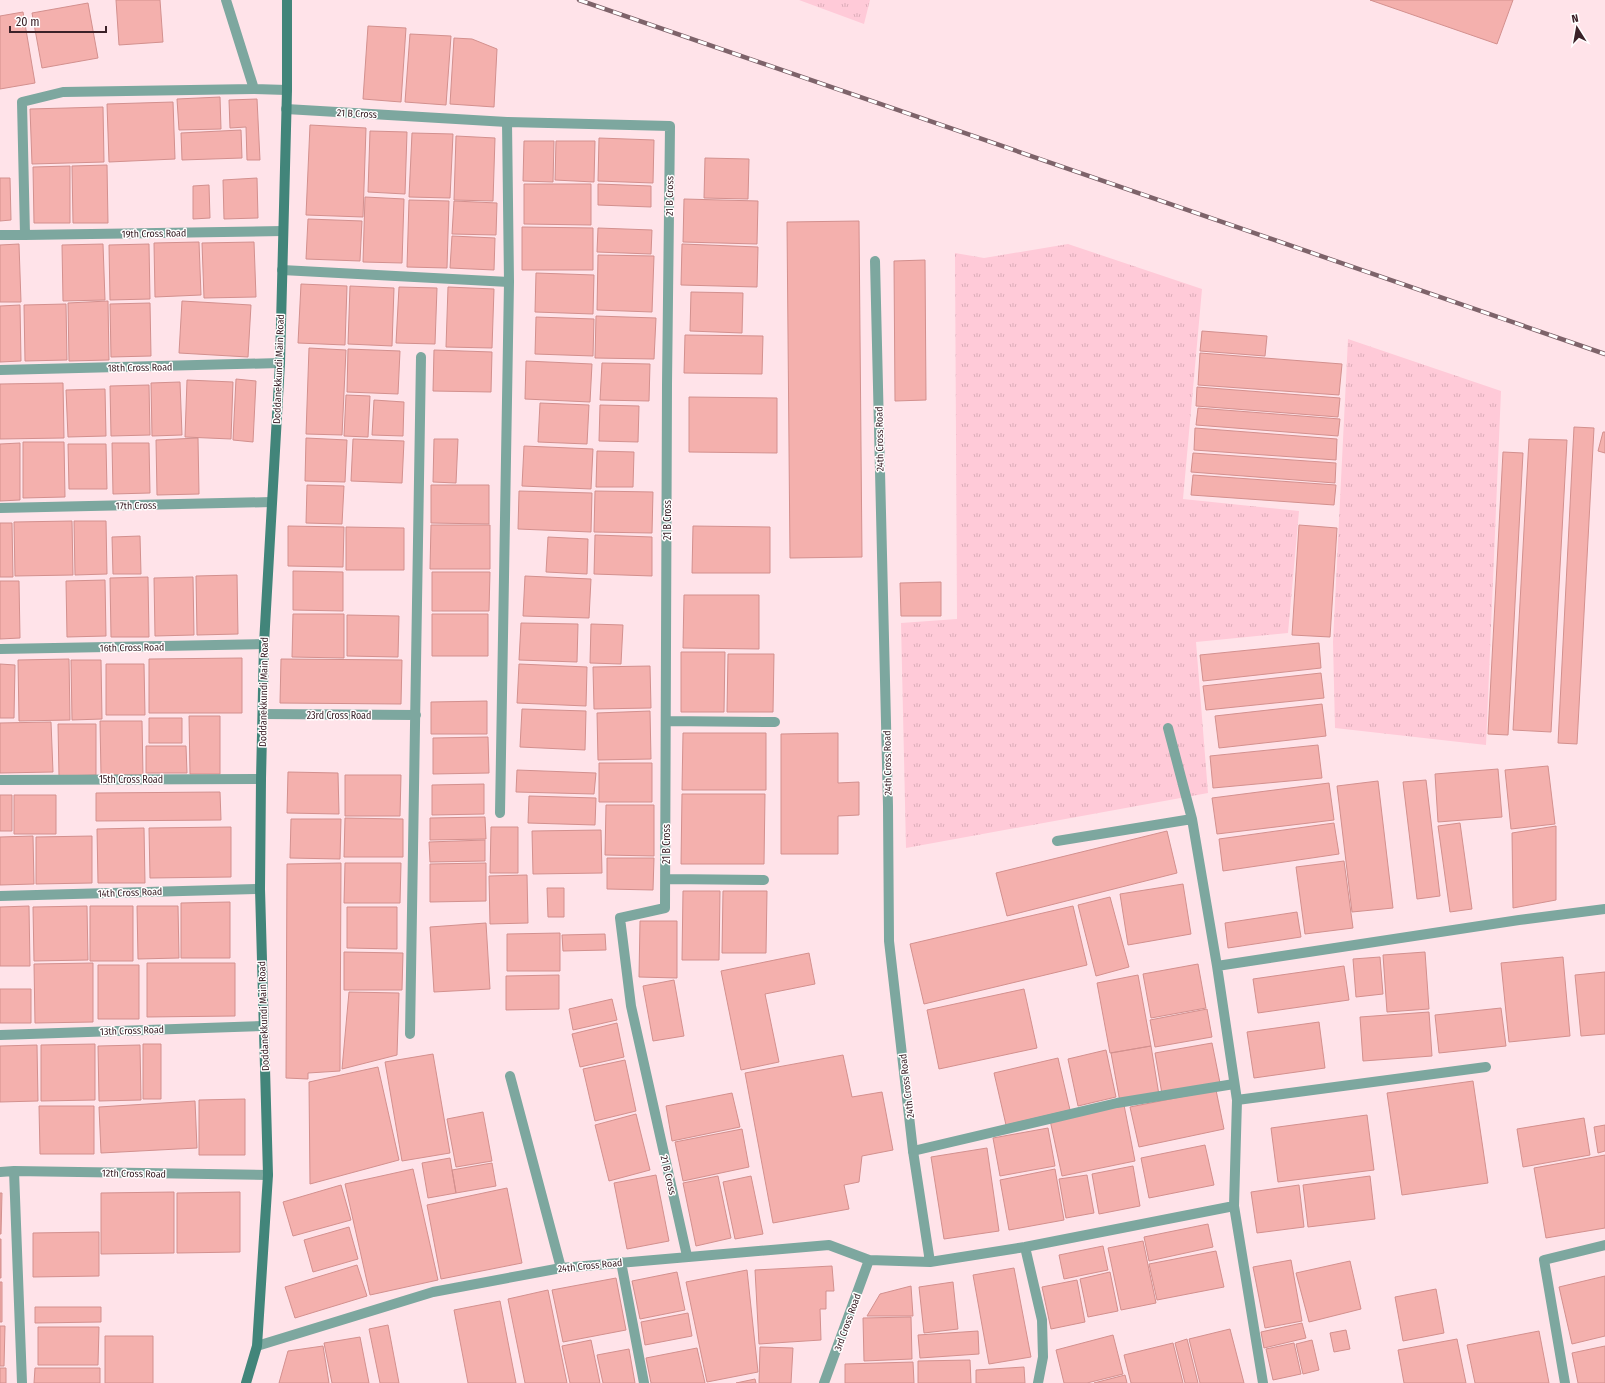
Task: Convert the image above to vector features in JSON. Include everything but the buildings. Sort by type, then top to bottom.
[{"type":"street","points":[[226,0],[254,89]]},
{"type":"street","name":"Doddanekkundi Main Road","points":[[246,1383],[258,1346],[268,1175],[260,888],[261,778],[264,644],[280,363],[287,90],[287,0]]},
{"type":"street","points":[[25,235],[22,102],[63,92],[254,89],[287,90]]},
{"type":"street","name":"21 B Cross","points":[[286,109],[507,122],[670,126],[667,385],[665,908],[620,918],[631,1006],[687,1256]]},
{"type":"street","points":[[500,813],[509,282],[507,122]]},
{"type":"street","name":"19th Cross Road","points":[[0,235],[283,231]]},
{"type":"street","name":"24th Cross Road","points":[[875,261],[888,806],[889,941],[913,1151],[930,1262]]},
{"type":"street","points":[[282,270],[509,282]]},
{"type":"street","points":[[410,1034],[421,357]]},
{"type":"street","name":"18th Cross Road","points":[[0,370],[280,363]]},
{"type":"street","name":"17th Cross","points":[[0,508],[272,502]]},
{"type":"street","name":"16th Cross Road","points":[[0,649],[264,644]]},
{"type":"street","name":"23rd Cross Road","points":[[263,714],[416,715]]},
{"type":"street","points":[[666,721],[775,722]]},
{"type":"street","points":[[1168,728],[1192,819],[1217,966],[1237,1100],[1234,1206],[1263,1383]]},
{"type":"street","name":"15th Cross Road","points":[[0,780],[261,778]]},
{"type":"street","points":[[1057,841],[1192,819]]},
{"type":"street","points":[[666,879],[764,880]]},
{"type":"street","name":"14th Cross Road","points":[[0,896],[260,888]]},
{"type":"street","points":[[1217,966],[1519,920],[1605,909]]},
{"type":"street","name":"13th Cross Road","points":[[0,1035],[264,1026]]},
{"type":"street","points":[[1237,1100],[1486,1067]]},
{"type":"street","points":[[510,1076],[561,1268]]},
{"type":"street","points":[[913,1151],[1117,1104],[1234,1084]]},
{"type":"street","points":[[14,1171],[22,1383]]},
{"type":"street","name":"12th Cross Road","points":[[0,1172],[268,1175]]},
{"type":"street","name":"24th Cross Road","points":[[258,1346],[433,1292],[561,1268],[829,1245],[869,1260],[930,1262],[1025,1247],[1234,1206]]},
{"type":"street","points":[[1565,1383],[1544,1260],[1605,1245]]},
{"type":"street","points":[[1025,1247],[1042,1320],[1043,1357],[1038,1383]]},
{"type":"street","name":"3rd Cross Road","points":[[824,1383],[869,1260]]},
{"type":"street","points":[[621,1262],[644,1383]]},
{"type":"green space","points":[[799,0],[870,0],[864,24]]},
{"type":"green space","points":[[1068,244],[1202,289],[1183,499],[1299,511],[1288,633],[1196,642],[1208,793],[906,848],[901,623],[957,619],[955,253],[984,258]]},
{"type":"green space","points":[[1348,339],[1501,391],[1486,745],[1335,728],[1333,642]]},
{"type":"railway","points":[[579,0],[1605,354]]}]
